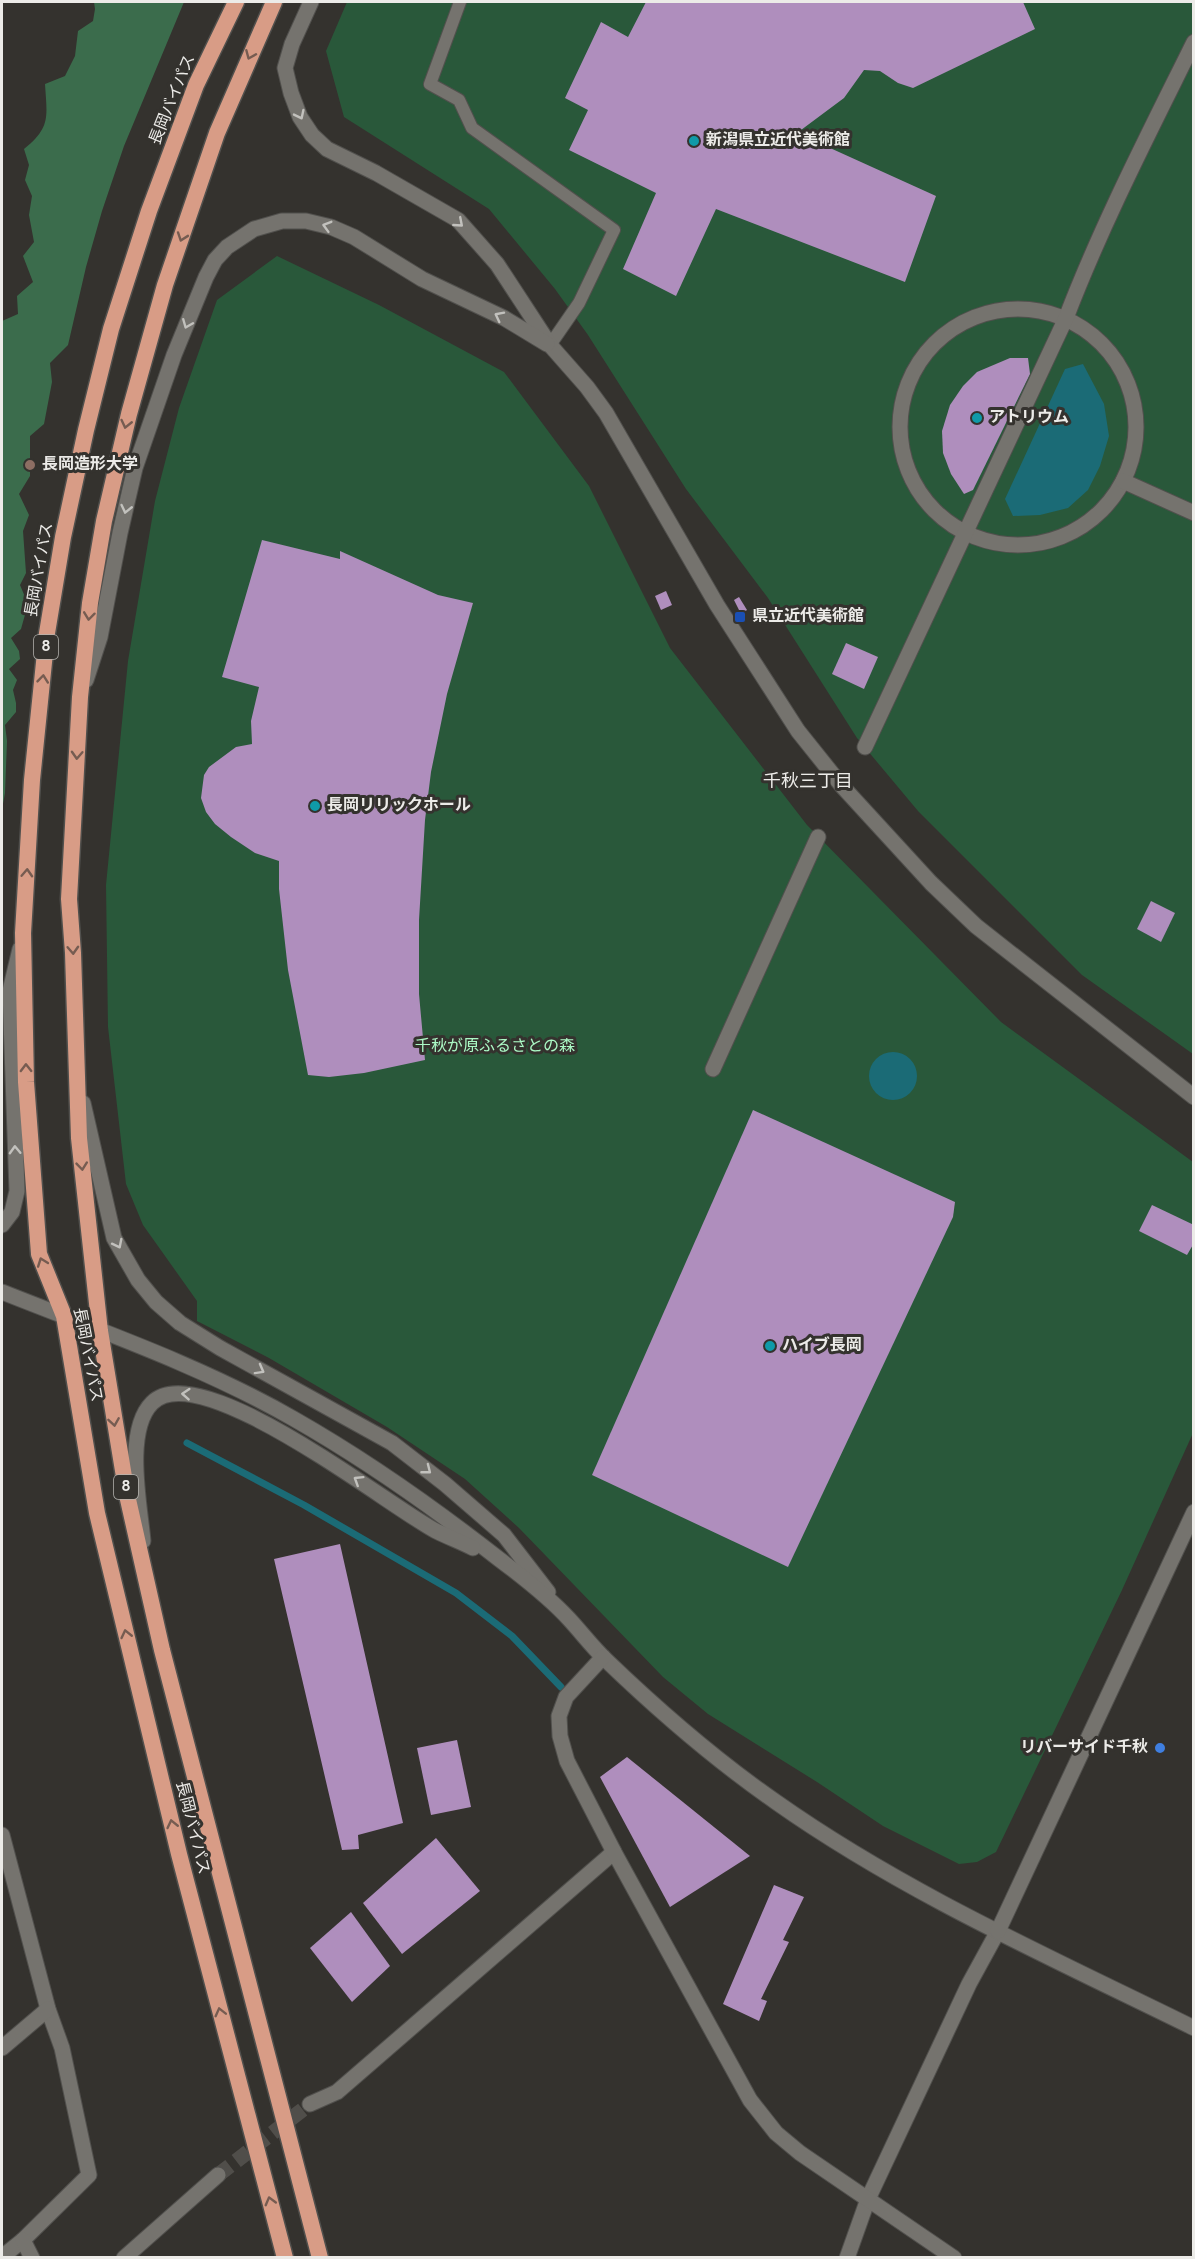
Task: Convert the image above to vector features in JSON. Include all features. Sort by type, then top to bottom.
[{"type":"highway","name":"長岡バイパス","points":[[236,2],[196,86],[149,211],[111,329],[63,537],[47,633],[32,780],[23,933],[26,1082],[39,1254],[64,1316],[97,1513],[179,1854],[285,2258]]},
{"type":"highway","name":"長岡バイパス","points":[[274,2],[218,133],[147,345],[104,520],[90,603],[80,697],[69,899],[73,953],[78,1138],[100,1331],[125,1484],[148,1588],[278,2102],[320,2258]]},
{"type":"street","points":[[311,2],[292,44],[285,68],[300,117],[312,135],[327,149],[458,220],[497,264],[550,345],[587,387],[606,413],[717,605],[798,731],[842,786],[930,883],[976,926],[1194,1096]]},
{"type":"street","points":[[865,747],[1066,318],[1080,281],[1118,198],[1194,42]]},
{"type":"street","points":[[80,697],[100,637],[135,468],[174,355],[206,277],[215,260],[227,247],[254,229],[282,221],[306,221],[332,227],[354,237],[422,279],[504,318],[550,345]]},
{"type":"street","points":[[1005,309],[1038,311],[1066,318],[1091,333],[1110,356],[1133,398],[1137,424],[1133,451],[1124,481],[1108,504],[1100,511],[1055,539],[1026,545],[1003,545],[965,535],[937,516],[918,492],[905,464],[900,434],[903,404],[913,375],[930,350],[952,329],[979,315],[1005,309]]},
{"type":"street","points":[[1124,481],[1194,513]]},
{"type":"street","points":[[714,1069],[818,837]]},
{"type":"street","points":[[2,1225],[12,1212],[17,1191],[10,991],[23,933]]},
{"type":"street","points":[[76,1065],[91,1145],[114,1238],[138,1280],[156,1302],[180,1323],[220,1348],[392,1443],[445,1484],[504,1535],[567,1616],[603,1657],[648,1700],[737,1774],[779,1804],[858,1855],[998,1931],[1194,2028]]},
{"type":"street","points":[[2,1292],[234,1388],[292,1418],[355,1456],[501,1560],[567,1616]]},
{"type":"street","points":[[148,1588],[136,1466],[137,1442],[141,1420],[152,1403],[168,1394],[198,1395],[236,1409],[312,1452],[435,1531],[501,1560]]},
{"type":"street","points":[[847,2258],[868,2199],[969,1984],[998,1931],[1194,1512]]},
{"type":"street","points":[[603,1657],[566,1697],[559,1716],[560,1736],[567,1761],[614,1852],[750,2100],[776,2133],[800,2153],[954,2258]]},
{"type":"street","points":[[2,1835],[4,1852],[48,2009],[62,2048],[89,2175],[23,2240],[2,2257]]},
{"type":"street","points":[[310,2104],[337,2092],[614,1852]]},
{"type":"street","points":[[2,2048],[48,2009]]},
{"type":"street","points":[[124,2258],[218,2175]]},
{"type":"street","points":[[23,2240],[32,2258]]},
{"type":"lane","points":[[460,2],[430,84],[459,100],[472,128],[614,230],[579,303],[550,345]]},
{"type":"green space","points":[[94,2],[184,2],[124,146],[102,211],[68,345],[50,363],[52,382],[44,424],[30,436],[30,476],[19,494],[29,515],[23,531],[26,573],[20,585],[28,604],[21,629],[11,638],[19,651],[20,659],[9,669],[17,680],[13,690],[16,712],[5,725],[7,741],[5,793],[2,809],[2,321],[18,314],[17,296],[33,282],[23,256],[34,242],[29,215],[32,196],[25,180],[29,165],[24,149],[39,134],[45,121],[45,84],[65,76],[75,56],[78,31],[93,21]]},
{"type":"green space","points":[[347,2],[1193,2],[1193,1054],[1082,975],[918,811],[857,738],[768,598],[686,489],[588,335],[555,289],[489,209],[344,117],[326,51]]},
{"type":"green space","name":"千秋が原ふるさとの森","points":[[277,256],[379,305],[504,372],[589,486],[670,648],[807,825],[1001,1022],[1193,1162],[1193,1433],[1122,1590],[996,1852],[977,1862],[959,1864],[883,1826],[708,1714],[663,1677],[519,1528],[465,1479],[387,1427],[269,1358],[197,1321],[197,1301],[143,1225],[126,1184],[108,1027],[106,885],[128,661],[155,501],[179,408],[217,300]]},
{"type":"water","points":[[1083,364],[1104,404],[1109,436],[1100,466],[1088,490],[1068,508],[1040,515],[1013,516],[1005,499],[1065,369]]},
{"type":"water","points":[[893,1052],[910,1059],[917,1076],[910,1093],[893,1100],[876,1093],[869,1076],[876,1059]]},
{"type":"building","name":"新潟県立近代美術館","points":[[646,2],[1023,2],[1035,29],[913,88],[898,83],[880,71],[864,70],[844,98],[797,133],[936,196],[905,282],[716,209],[676,296],[623,269],[656,193],[569,150],[588,110],[565,98],[601,22],[628,37]]},
{"type":"building","name":"アトリウム","points":[[1010,358],[1028,358],[1030,374],[973,490],[964,494],[951,474],[943,453],[942,431],[950,405],[963,386],[977,372]]},
{"type":"building","name":"長岡リリックホール","points":[[262,540],[340,559],[340,551],[438,595],[473,603],[447,694],[431,772],[425,820],[419,920],[419,994],[425,1060],[364,1073],[329,1077],[308,1075],[288,970],[279,889],[279,861],[255,853],[231,837],[215,824],[206,812],[201,798],[204,775],[209,767],[236,747],[252,744],[251,721],[259,687],[222,677]]},
{"type":"building","points":[[666,591],[672,605],[661,610],[655,596]]},
{"type":"building","points":[[739,597],[747,610],[741,614],[734,600]]},
{"type":"building","points":[[846,643],[878,657],[864,689],[832,674]]},
{"type":"building","points":[[1151,901],[1175,913],[1161,942],[1137,929]]},
{"type":"building","name":"ハイブ長岡","points":[[753,1110],[955,1202],[953,1217],[788,1567],[592,1475]]},
{"type":"building","points":[[1152,1205],[1194,1225],[1194,1243],[1187,1255],[1139,1231]]},
{"type":"building","points":[[340,1544],[403,1823],[358,1835],[359,1849],[342,1850],[274,1559]]},
{"type":"building","points":[[457,1740],[471,1807],[431,1815],[417,1748]]},
{"type":"building","points":[[627,1757],[750,1856],[670,1907],[600,1777]]},
{"type":"building","points":[[436,1838],[480,1891],[402,1954],[363,1903]]},
{"type":"building","points":[[774,1885],[804,1897],[783,1940],[789,1942],[761,1999],[767,2001],[759,2021],[723,2004]]},
{"type":"building","points":[[351,1912],[390,1966],[352,2002],[310,1948]]},
{"type":"waterway","points":[[187,1443],[304,1505],[456,1593],[512,1636],[561,1687]]},
{"type":"tunnel","points":[[218,2175],[310,2104]]},
{"type":"place","name":"新潟県立近代美術館","points":[[694,141]]},
{"type":"place","name":"アトリウム","points":[[977,418]]},
{"type":"place","name":"長岡造形大学","points":[[30,465]]},
{"type":"place","name":"県立近代美術館","points":[[740,617]]},
{"type":"place","name":"長岡リリックホール","points":[[315,806]]},
{"type":"place","name":"ハイブ長岡","points":[[770,1346]]},
{"type":"place","name":"リバーサイド千秋","points":[[1160,1748]]},
{"type":"district","name":"千秋三丁目","points":[[808,782]]}]
